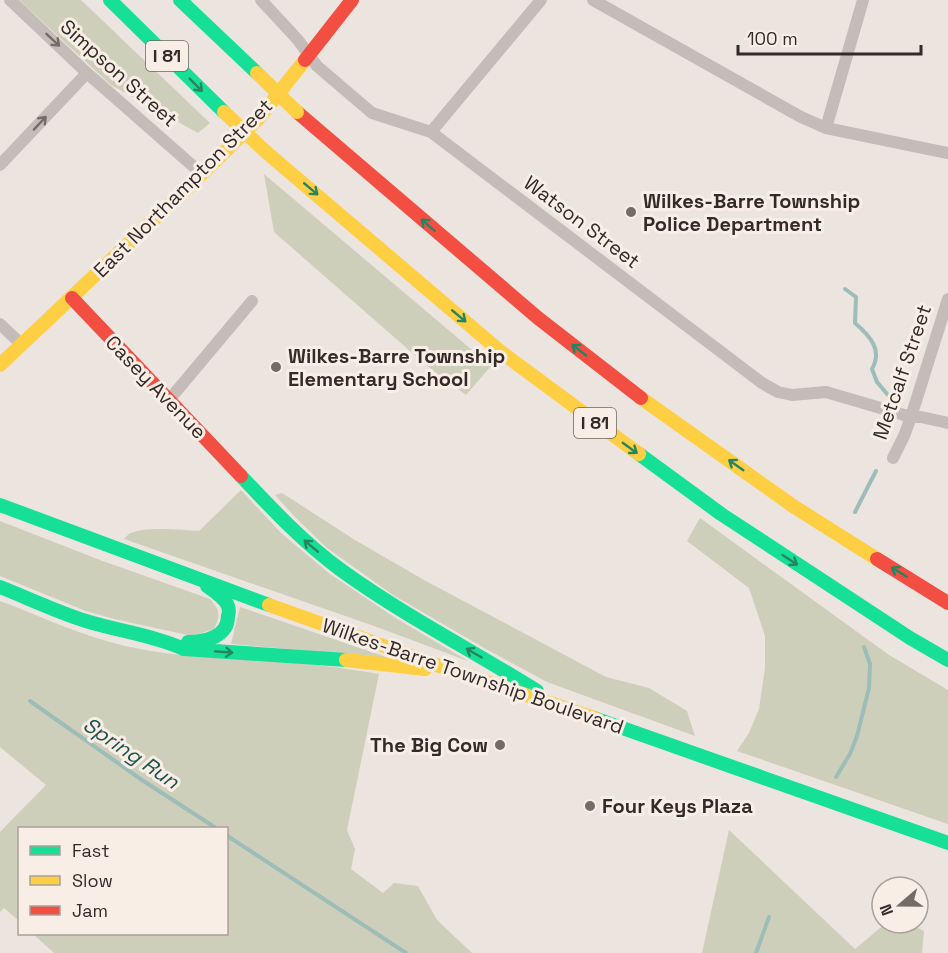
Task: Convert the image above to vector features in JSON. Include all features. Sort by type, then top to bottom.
[{"type":"main road","name":"I 81","points":[[110,0],[266,152],[501,352],[721,514],[910,638],[948,660]]},
{"type":"main road","name":"I 81","points":[[180,0],[297,112],[448,243],[632,391],[793,506],[948,603]]},
{"type":"main road","name":"East Northampton Street","points":[[0,365],[258,118],[352,0]]},
{"type":"main road","name":"Casey Avenue","points":[[72,298],[278,516],[339,568],[369,590],[559,705]]},
{"type":"main road","name":"Wilkes-Barre Township Boulevard","points":[[0,505],[448,669],[559,705],[948,843]]},
{"type":"main road","points":[[168,642],[204,642],[222,633],[228,621],[228,606],[219,595],[200,580]]},
{"type":"main road","points":[[0,587],[83,620],[168,642],[184,649],[448,669]]},
{"type":"street","name":"Simpson Street","points":[[10,0],[87,73],[202,174]]},
{"type":"street","name":"Watson Street","points":[[261,0],[298,40],[317,66],[372,113],[431,132],[762,383],[778,392],[792,395],[826,392],[911,417],[948,423]]},
{"type":"street","points":[[431,132],[541,0]]},
{"type":"street","points":[[593,0],[801,117],[826,128],[948,153]]},
{"type":"street","points":[[826,128],[863,0]]},
{"type":"street","points":[[0,165],[87,73]]},
{"type":"street","name":"Metcalf Street","points":[[892,458],[911,417],[948,299]]},
{"type":"street","points":[[169,399],[252,301]]},
{"type":"street","points":[[0,324],[21,344]]},
{"type":"green space","points":[[19,0],[81,0],[210,123],[198,133],[111,85]]},
{"type":"green space","points":[[264,174],[491,366],[466,395],[426,365],[274,232]]},
{"type":"green space","points":[[241,490],[281,533],[330,574],[394,617],[468,661],[124,539],[131,533],[146,530],[199,531]]},
{"type":"green space","points":[[282,493],[355,540],[424,580],[606,677],[649,688],[687,711],[695,736],[547,682],[393,595],[327,548],[275,495]]},
{"type":"green space","points":[[700,518],[889,655],[948,690],[948,824],[737,751],[749,733],[759,709],[765,668],[765,636],[749,588],[687,541]]},
{"type":"green space","points":[[0,521],[210,599],[218,613],[214,629],[192,636],[114,619],[86,611],[0,576]]},
{"type":"green space","points":[[0,601],[93,637],[150,651],[200,657],[300,663],[379,674],[347,830],[355,849],[351,869],[383,893],[394,883],[418,886],[437,920],[472,953],[54,953],[34,935],[228,935],[228,827],[18,827],[18,920],[4,908],[0,912],[0,832],[46,785],[0,747]]},
{"type":"green space","points":[[240,607],[389,658],[231,644]]},
{"type":"green space","points":[[729,830],[855,949],[872,935],[924,935],[922,953],[702,953]]},
{"type":"waterway","points":[[845,289],[856,297],[855,323],[866,333],[873,344],[876,356],[872,369],[877,382],[893,401]]},
{"type":"waterway","points":[[855,512],[876,471]]},
{"type":"waterway","points":[[836,777],[850,754],[857,736],[869,688],[870,664],[864,647]]},
{"type":"waterway","name":"Spring Run","points":[[30,701],[142,780],[214,827]]},
{"type":"waterway","name":"Spring Run","points":[[228,836],[406,953]]},
{"type":"waterway","points":[[756,953],[769,917]]},
{"type":"traffic: fast","points":[[110,0],[224,112]]},
{"type":"traffic: fast","points":[[180,0],[257,73]]},
{"type":"traffic: fast","points":[[639,454],[721,514],[910,638],[948,660]]},
{"type":"traffic: fast","points":[[241,476],[327,560],[413,617],[537,691]]},
{"type":"traffic: fast","points":[[0,505],[269,605]]},
{"type":"traffic: fast","points":[[188,642],[214,637],[224,629],[227,623],[229,611],[227,603],[207,586]]},
{"type":"traffic: fast","points":[[0,587],[75,617],[160,640],[184,649],[346,660]]},
{"type":"traffic: fast","points":[[594,718],[948,843]]},
{"type":"traffic: slow","points":[[0,365],[259,118],[305,60]]},
{"type":"traffic: slow","points":[[257,73],[297,112]]},
{"type":"traffic: slow","points":[[224,112],[266,152]]},
{"type":"traffic: slow","points":[[266,152],[501,352],[639,454]]},
{"type":"traffic: slow","points":[[641,398],[793,506],[877,559]]},
{"type":"traffic: slow","points":[[269,605],[594,718]]},
{"type":"traffic: slow","points":[[346,660],[425,669]]},
{"type":"traffic: jam","points":[[305,60],[352,0]]},
{"type":"traffic: jam","points":[[297,112],[538,318],[641,398]]},
{"type":"traffic: jam","points":[[72,298],[241,476]]},
{"type":"traffic: jam","points":[[877,559],[948,603]]},
{"type":"place","name":"Wilkes-Barre Township Police Department","points":[[631,212]]},
{"type":"place","name":"Wilkes-Barre Township Elementary School","points":[[276,367]]},
{"type":"place","name":"The Big Cow","points":[[500,745]]},
{"type":"place","name":"Four Keys Plaza","points":[[590,806]]}]
